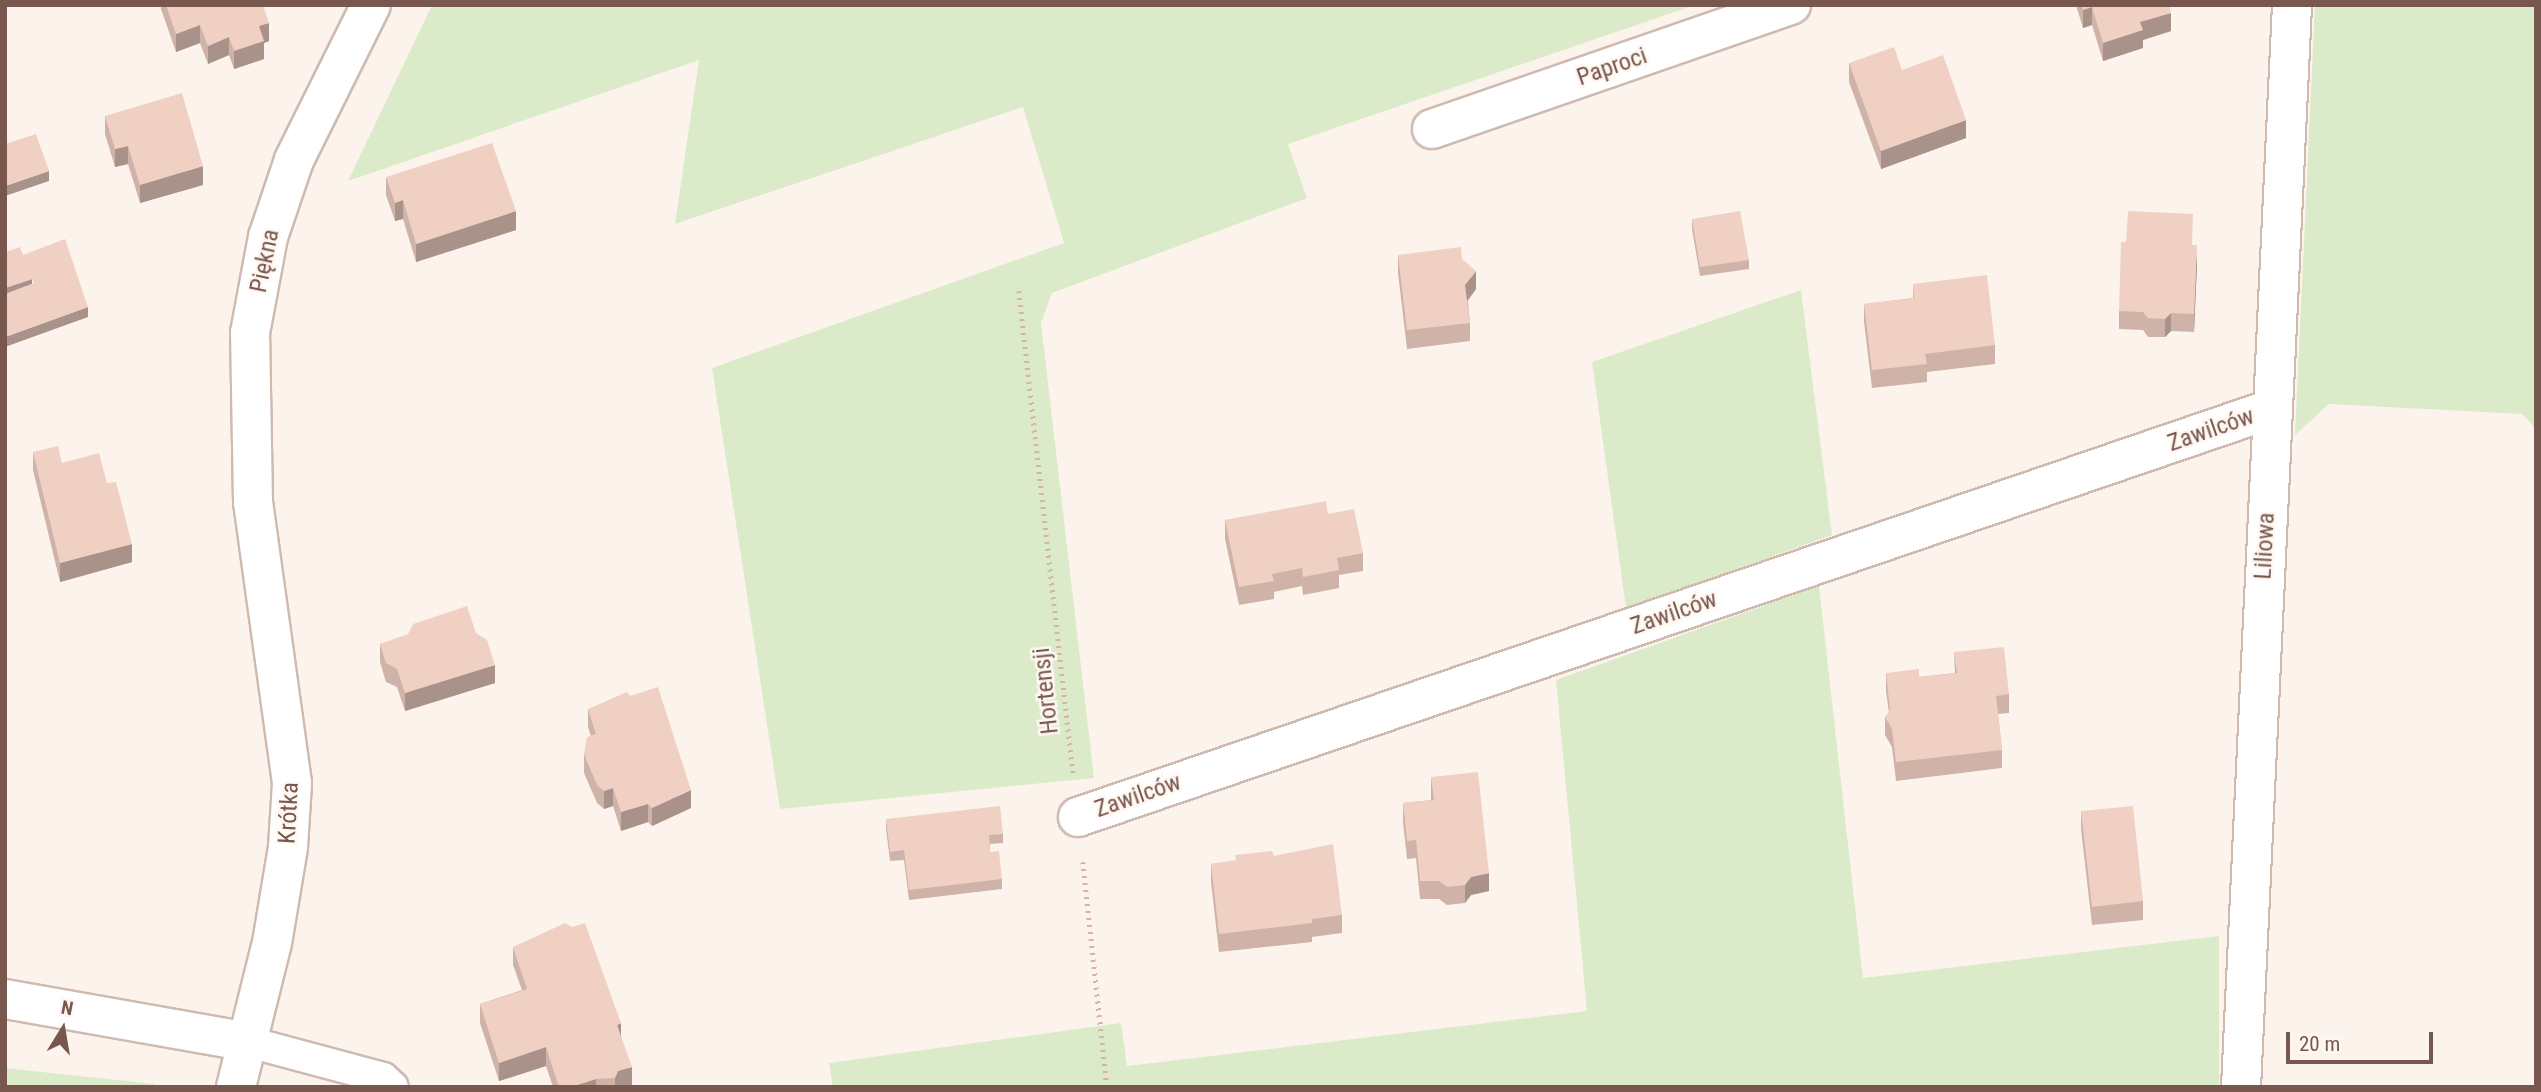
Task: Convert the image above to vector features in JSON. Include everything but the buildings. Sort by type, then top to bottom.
[{"type":"street","name":"Piękna","points":[[257,537],[248,453],[250,333],[268,237],[294,160],[371,5]]},
{"type":"street","name":"Paproci","points":[[1432,129],[1791,5]]},
{"type":"street","name":"Liliowa","points":[[2241,1087],[2292,5]]},
{"type":"street","name":"Zawilców","points":[[1077,817],[2271,409]]},
{"type":"street","name":"Krótka","points":[[236,1087],[272,943],[288,847],[292,783],[257,537]]},
{"type":"street","points":[[5,999],[249,1042]]},
{"type":"lane","points":[[249,1042],[383,1078],[393,1087]]},
{"type":"path","name":"Hortensji","points":[[1019,291],[1107,1087]]},
{"type":"green space","points":[[432,5],[1695,5],[1288,144],[1307,198],[1052,293],[1041,323],[1094,778],[780,809],[712,368],[1064,243],[1023,107],[675,224],[699,60],[348,181]]},
{"type":"green space","points":[[2315,5],[2536,5],[2536,429],[2522,414],[2329,404],[2295,435]]},
{"type":"green space","points":[[1801,290],[1832,535],[1626,608],[1592,362]]},
{"type":"green space","points":[[1819,586],[1863,978],[2219,936],[2219,1087],[833,1087],[829,1063],[1121,1023],[1127,1066],[1587,1011],[1556,680]]},
{"type":"green space","points":[[5,1068],[154,1084],[155,1087],[5,1087]]}]
